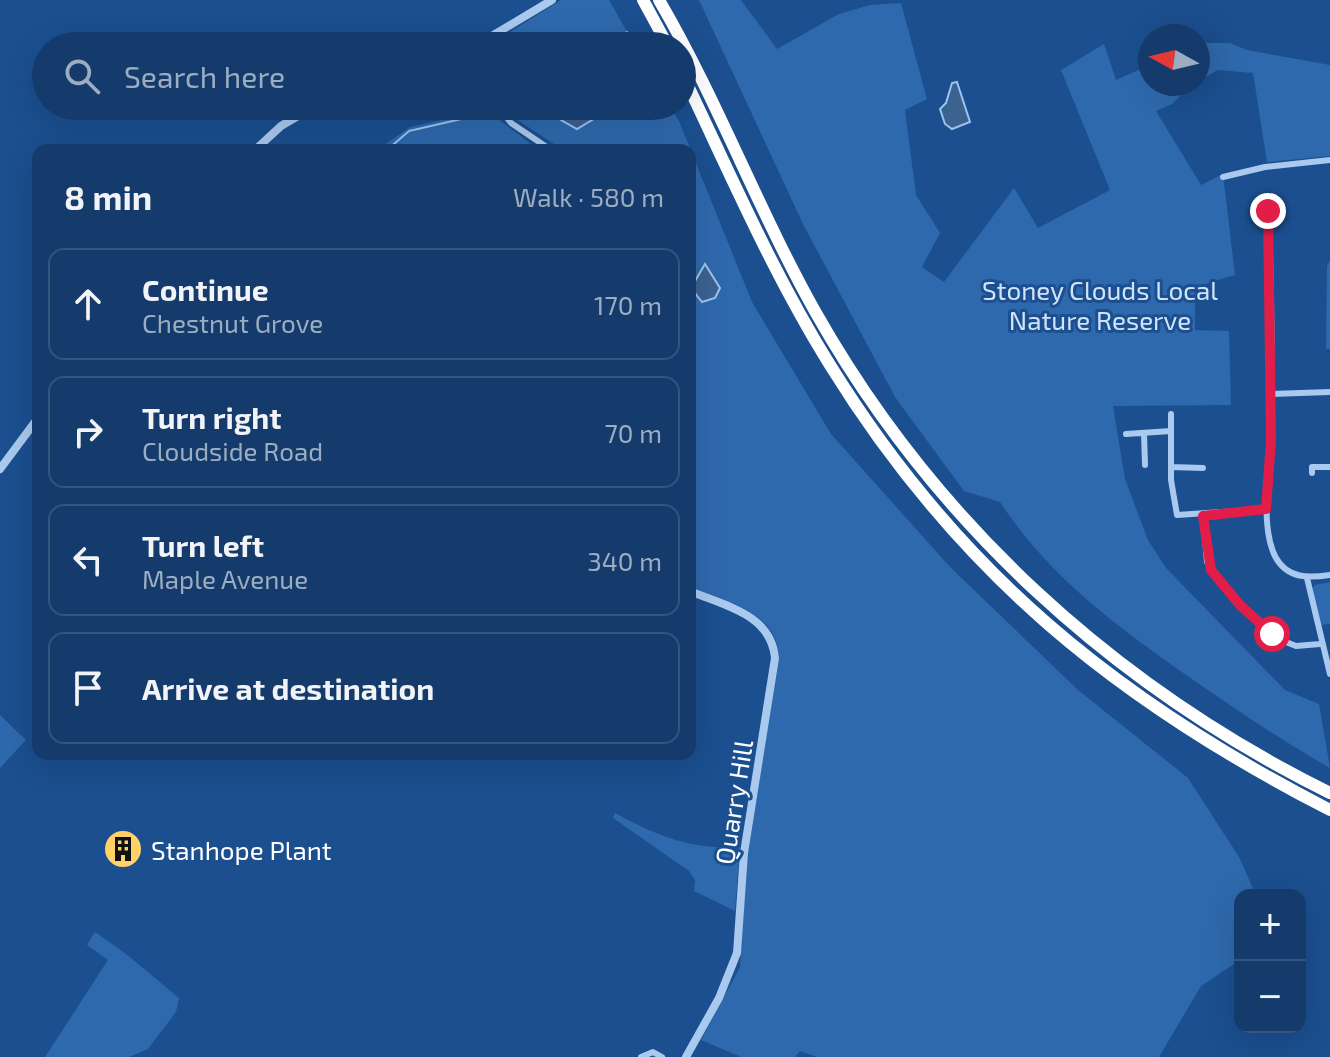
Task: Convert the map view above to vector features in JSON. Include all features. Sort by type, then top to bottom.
[{"type":"highway","points":[[643,0],[660,32]]},
{"type":"highway","points":[[659,0],[675,32]]},
{"type":"highway","points":[[696,74],[818,316],[889,427],[944,497],[1046,603],[1119,663],[1215,730],[1330,793]]},
{"type":"highway","points":[[696,102],[784,284],[828,363],[923,499],[967,549],[1052,631],[1128,690],[1250,768],[1330,810]]},
{"type":"street","points":[[506,32],[552,0]]},
{"type":"street","points":[[262,144],[291,120]]},
{"type":"street","points":[[509,120],[542,144]]},
{"type":"street","points":[[1223,177],[1265,167],[1330,160]]},
{"type":"street","points":[[1268,211],[1265,222],[1271,394],[1266,509],[1270,541],[1278,561],[1290,572],[1307,578],[1330,575]]},
{"type":"street","points":[[1271,394],[1330,392]]},
{"type":"street","points":[[1171,414],[1171,467],[1176,513],[1182,517],[1266,509]]},
{"type":"street","points":[[0,469],[32,426]]},
{"type":"street","points":[[1126,434],[1171,431]]},
{"type":"street","points":[[1144,433],[1145,465]]},
{"type":"street","points":[[1171,467],[1203,468]]},
{"type":"street","points":[[1312,473],[1312,467],[1330,467]]},
{"type":"street","points":[[1203,516],[1207,562],[1240,605],[1286,642],[1296,646],[1320,644]]},
{"type":"street","points":[[1307,578],[1320,644],[1330,674]]},
{"type":"street","name":"Quarry Hill","points":[[686,1057],[726,986],[737,953],[744,853],[775,658],[769,633],[760,622],[696,594]]},
{"type":"street","points":[[641,1057],[653,1052],[662,1057]]},
{"type":"green space","points":[[561,0],[609,0],[627,32],[510,32]]},
{"type":"green space","name":"Stoney Clouds Local Nature Reserve","points":[[699,0],[741,0],[777,49],[839,14],[870,5],[901,3],[927,99],[905,110],[916,195],[940,233],[922,267],[944,282],[1014,188],[1038,228],[1110,190],[1061,70],[1104,44],[1116,80],[1138,70],[1138,96],[1180,96],[1172,104],[1156,111],[1201,185],[1223,174],[1235,275],[1195,287],[1195,330],[1229,331],[1231,405],[1113,406],[1125,479],[1148,540],[1166,568],[1285,690],[1319,704],[1330,768],[1243,714],[1138,640],[1063,578],[1019,529],[1000,502],[964,491],[895,397],[803,224]]},
{"type":"green space","points":[[1210,43],[1230,43],[1247,50],[1330,65],[1330,156],[1267,162],[1253,73],[1218,70],[1210,74]]},
{"type":"green space","points":[[442,120],[499,120],[531,144],[386,144],[410,127]]},
{"type":"green space","points":[[518,120],[678,120],[688,144],[554,144]]},
{"type":"green space","points":[[696,163],[752,302],[831,434],[951,568],[1078,690],[1188,778],[1239,857],[1253,889],[1234,889],[1234,964],[1201,986],[1159,1057],[817,1057],[800,1051],[795,1057],[741,1057],[701,1040],[740,967],[747,859],[779,655],[768,627],[746,610],[696,588]]},
{"type":"green space","points":[[1330,260],[1330,349],[1326,349],[1327,266]]},
{"type":"green space","points":[[1330,582],[1330,624],[1320,625],[1311,590],[1315,585]]},
{"type":"green space","points":[[0,715],[26,740],[0,768]]},
{"type":"green space","points":[[615,813],[675,840],[706,846],[740,847],[735,911],[694,891],[695,880],[689,871],[613,818]]},
{"type":"green space","points":[[95,932],[179,998],[176,1012],[148,1049],[129,1057],[45,1057],[108,960],[87,945]]},
{"type":"shaded area","points":[[957,82],[970,122],[952,129],[945,124],[940,109],[946,103],[952,83]]},
{"type":"shaded area","points":[[561,120],[592,120],[577,129]]},
{"type":"shaded area","points":[[705,264],[720,288],[715,298],[702,302],[696,294],[696,279]]},
{"type":"waterway","points":[[394,144],[409,131],[457,120]]},
{"type":"place","name":"Stanhope Plant","points":[[123,849]]},
{"type":"route","points":[[1268,211],[1271,440],[1266,509],[1203,516],[1207,562],[1211,570],[1240,605],[1272,634]]}]
